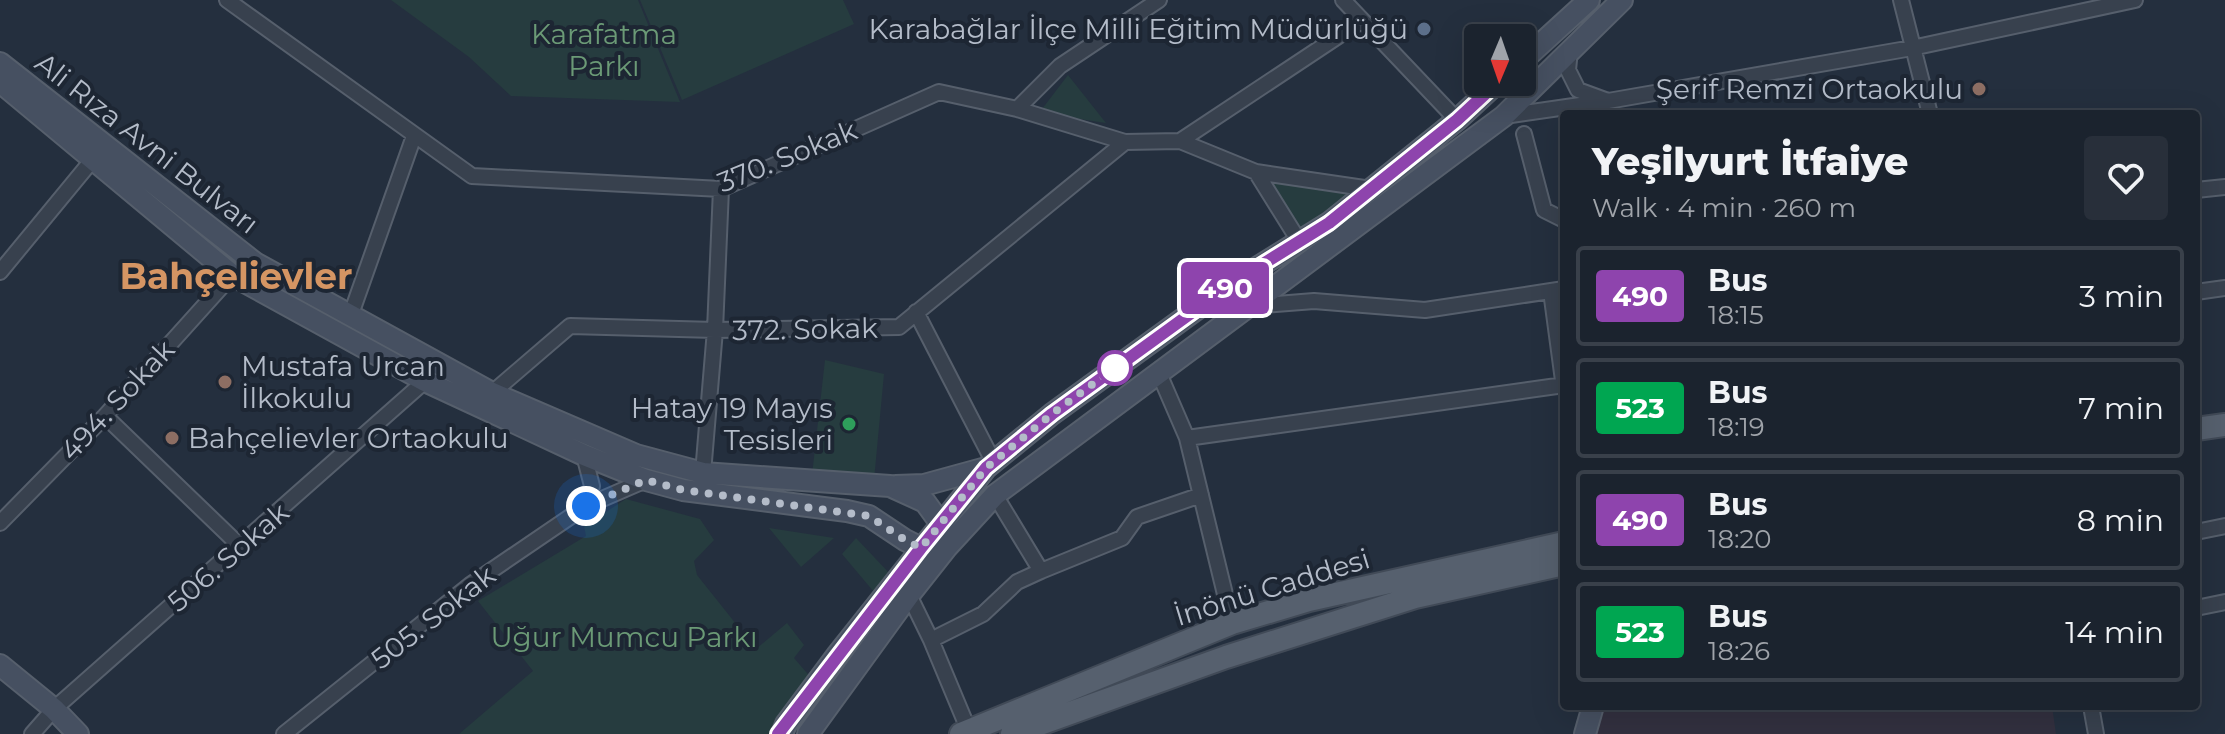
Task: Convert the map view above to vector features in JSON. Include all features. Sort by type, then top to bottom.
[{"type":"main road","points":[[1536,48],[1589,0]]},
{"type":"main road","points":[[813,729],[909,595],[947,547],[995,495],[1504,116],[1622,0]]},
{"type":"main road","name":"Ali Rıza Avni Bulvarı","points":[[0,63],[255,263],[492,393],[636,455],[703,473],[890,486],[925,502],[941,524]]},
{"type":"main road","name":"Ali Rıza Avni Bulvarı","points":[[0,82],[232,275],[425,381],[584,455],[646,480],[683,490],[869,516],[913,544]]},
{"type":"main road","points":[[782,734],[786,724],[838,654],[905,569],[913,544],[941,524],[990,466],[1076,396],[1234,282],[1329,223],[1483,96]]},
{"type":"main road","points":[[2200,428],[2225,425]]},
{"type":"main road","points":[[890,486],[924,485],[990,466]]},
{"type":"main road","points":[[941,524],[947,547]]},
{"type":"main road","points":[[913,544],[947,547]]},
{"type":"main road","name":"İnönü Caddesi","points":[[965,733],[1232,623],[1309,600],[1560,544]]},
{"type":"main road","name":"İnönü Caddesi","points":[[1012,734],[1226,657],[1415,597],[1560,566]]},
{"type":"main road","points":[[0,665],[54,709],[78,734]]},
{"type":"main road","points":[[1585,734],[1592,710]]},
{"type":"street","name":"370. Sokak","points":[[227,0],[472,176],[721,189],[939,92],[1017,109],[1125,142],[1180,141],[1256,172],[1371,189]]},
{"type":"street","points":[[1017,109],[1060,66],[1159,0]]},
{"type":"street","points":[[1343,0],[1457,120]]},
{"type":"street","points":[[1901,0],[1929,110]]},
{"type":"street","points":[[1504,116],[1912,48],[2099,4],[2135,0]]},
{"type":"street","points":[[1180,141],[1361,21]]},
{"type":"street","points":[[1570,50],[1568,70],[1578,90],[1608,101]]},
{"type":"street","points":[[1524,134],[1544,210],[1560,218]]},
{"type":"street","points":[[350,317],[414,136]]},
{"type":"street","name":"372. Sokak","points":[[492,393],[570,326],[715,330],[899,327],[1125,142]]},
{"type":"street","points":[[0,272],[94,158]]},
{"type":"street","points":[[1256,172],[1299,241]]},
{"type":"street","points":[[2200,190],[2225,187]]},
{"type":"street","points":[[703,473],[715,330],[721,189]]},
{"type":"street","name":"494. Sokak","points":[[0,523],[105,416],[232,275]]},
{"type":"street","points":[[2200,291],[2225,288]]},
{"type":"street","points":[[1251,306],[1314,301],[1425,310],[1557,290],[1560,331]]},
{"type":"street","points":[[916,312],[990,466]]},
{"type":"street","points":[[1158,371],[1187,438],[1232,623]]},
{"type":"street","name":"506. Sokak","points":[[32,734],[54,709],[425,381]]},
{"type":"street","points":[[1187,438],[1560,387]]},
{"type":"street","points":[[105,416],[240,546]]},
{"type":"street","points":[[584,455],[592,486],[586,506]]},
{"type":"street","name":"505. Sokak","points":[[284,734],[470,585],[586,506],[646,480]]},
{"type":"street","points":[[995,495],[1041,571]]},
{"type":"street","points":[[931,640],[983,614],[1017,582],[1122,538],[1137,517],[1201,495]]},
{"type":"street","points":[[2200,531],[2225,526]]},
{"type":"street","points":[[909,595],[931,640],[965,733]]},
{"type":"street","points":[[2200,607],[2225,602]]},
{"type":"street","points":[[2092,710],[2096,734]]},
{"type":"shaded area","points":[[1598,710],[2053,710],[2056,734],[1592,734]]},
{"type":"green space","name":"Karafatma Parkı","points":[[391,0],[638,0],[680,102],[511,96],[469,57]]},
{"type":"green space","points":[[640,0],[843,0],[854,24],[682,100]]},
{"type":"green space","points":[[1068,75],[1106,123],[1039,113]]},
{"type":"green space","points":[[1263,179],[1361,195],[1303,239]]},
{"type":"green space","name":"Hatay 19 Mayıs Tesisleri","points":[[825,360],[884,374],[874,480],[812,475]]},
{"type":"green space","name":"Uğur Mumcu Parkı","points":[[626,499],[700,519],[714,540],[694,561],[697,575],[756,649],[787,623],[804,645],[794,658],[813,680],[769,734],[459,734],[533,671],[478,601],[586,536],[584,526]]},
{"type":"green space","points":[[769,528],[834,538],[801,567]]},
{"type":"green space","points":[[856,538],[892,576],[879,598],[842,554]]},
{"type":"bus line","name":"490","points":[[778,734],[986,468],[1052,414],[1234,282],[1329,223],[1483,96]]},
{"type":"place","name":"Karabağlar İlçe Milli Eğitim Müdürlüğü","points":[[1424,29]]},
{"type":"place","name":"Şerif Remzi Ortaokulu","points":[[1979,89]]},
{"type":"place","name":"Mustafa Urcan İlkokulu","points":[[225,382]]},
{"type":"place","name":"Hatay 19 Mayıs Tesisleri","points":[[849,424]]},
{"type":"place","name":"Bahçelievler Ortaokulu","points":[[172,438]]},
{"type":"district","name":"Bahçelievler","points":[[236,276]]},
{"type":"route","points":[[586,506],[646,480],[683,490],[869,516],[921,548],[986,468],[1120,364],[1115,368]]}]
